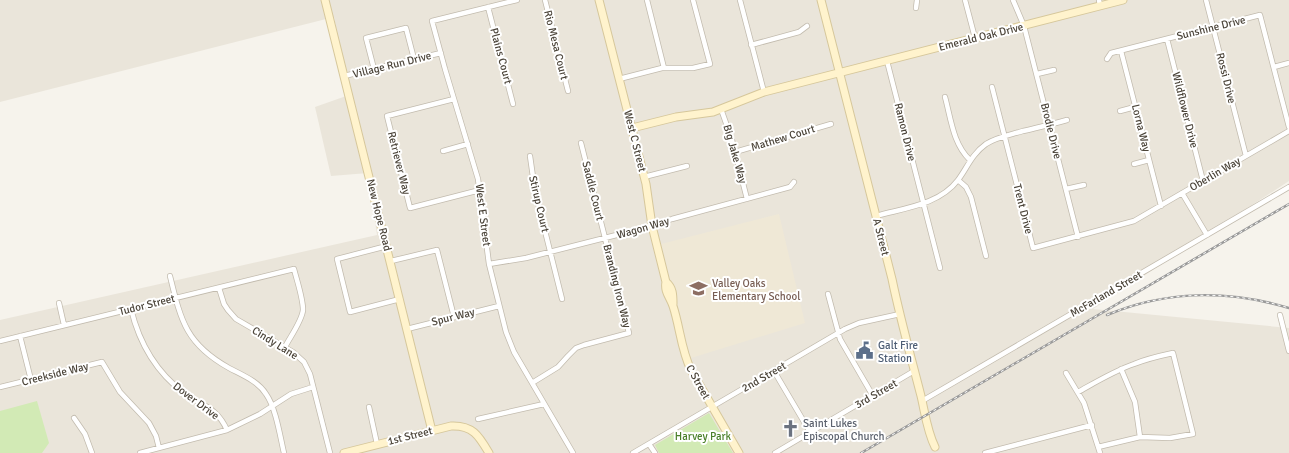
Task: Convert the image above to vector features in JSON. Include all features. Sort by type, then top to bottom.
[{"type":"street","name":"New Hope Road","points":[[325,0],[432,431]]},
{"type":"street","points":[[488,7],[517,0]]},
{"type":"street","name":"Rio Mesa Court","points":[[545,0],[568,90]]},
{"type":"street","name":"West C Street","points":[[599,0],[644,177],[652,226],[666,282]]},
{"type":"street","points":[[647,0],[664,68]]},
{"type":"street","points":[[619,79],[664,68],[693,68],[710,64],[693,0]]},
{"type":"street","points":[[740,0],[764,92]]},
{"type":"street","name":"A Street","points":[[821,0],[914,371],[922,401],[926,404],[934,432],[936,450]]},
{"type":"street","points":[[916,8],[917,0]]},
{"type":"street","points":[[965,0],[975,38]]},
{"type":"street","name":"Brodie Drive","points":[[1013,0],[1024,26],[1078,237]]},
{"type":"street","name":"Emerald Oak Drive","points":[[632,128],[676,117],[704,114],[764,92],[1024,26],[1099,3],[1123,0]]},
{"type":"street","name":"Rossi Drive","points":[[1206,0],[1246,156]]},
{"type":"street","name":"West E Street","points":[[488,7],[432,21],[480,190],[489,264],[509,342],[572,453]]},
{"type":"street","name":"Plains Court","points":[[488,7],[513,104]]},
{"type":"street","name":"Sunshine Drive","points":[[1107,59],[1111,53],[1260,15],[1289,127]]},
{"type":"street","points":[[752,45],[799,32],[807,26]]},
{"type":"street","points":[[374,69],[366,38],[406,28],[414,60]]},
{"type":"street","name":"Wildflower Drive","points":[[1167,39],[1203,181]]},
{"type":"street","name":"Lorna Way","points":[[1121,51],[1161,206]]},
{"type":"street","name":"Village Run Drive","points":[[344,76],[441,53]]},
{"type":"street","name":"Ramon Drive","points":[[887,61],[940,268]]},
{"type":"street","points":[[1274,67],[1289,63]]},
{"type":"street","points":[[1037,74],[1054,70]]},
{"type":"street","points":[[992,87],[1004,136]]},
{"type":"street","points":[[946,97],[957,142],[961,150],[970,160]]},
{"type":"street","name":"Retriever Way","points":[[454,99],[387,116],[410,208],[480,190]]},
{"type":"street","points":[[1120,111],[1135,107]]},
{"type":"street","name":"Big Jake Way","points":[[721,109],[728,126],[747,199]]},
{"type":"street","points":[[876,216],[924,203],[943,195],[958,180],[975,154],[986,144],[1004,136],[1067,120]]},
{"type":"street","name":"Mathew Court","points":[[735,152],[831,124]]},
{"type":"street","name":"Oberlin Way","points":[[1114,228],[1128,224],[1161,206],[1289,131]]},
{"type":"street","name":"Trent Drive","points":[[1004,136],[1033,248],[1114,228]]},
{"type":"street","name":"Saddle Court","points":[[581,143],[605,238]]},
{"type":"street","points":[[443,151],[468,144]]},
{"type":"street","name":"Stirup Court","points":[[530,156],[535,191],[562,299]]},
{"type":"street","points":[[1134,164],[1149,160]]},
{"type":"street","points":[[644,177],[687,166]]},
{"type":"street","points":[[958,180],[966,187],[971,197],[986,256]]},
{"type":"street","name":"Wagon Way","points":[[489,264],[526,258],[652,226],[672,219],[790,187],[794,182]]},
{"type":"street","points":[[1066,189],[1084,185]]},
{"type":"street","name":"McFarland Street","points":[[922,401],[1289,187]]},
{"type":"street","points":[[1182,193],[1207,235]]},
{"type":"street","name":"Branding Iron Way","points":[[532,383],[558,367],[576,348],[629,333],[605,238]]},
{"type":"street","points":[[387,246],[337,259],[350,312],[400,299]]},
{"type":"street","points":[[391,261],[437,250],[454,317]]},
{"type":"street","name":"Tudor Street","points":[[0,341],[294,269],[303,310],[285,347]]},
{"type":"street","points":[[170,276],[181,319],[196,343],[218,362],[258,385],[266,394],[272,406],[284,453]]},
{"type":"street","name":"C Street","points":[[666,282],[671,286],[673,294],[672,305],[686,358],[691,370],[739,453]]},
{"type":"street","name":"Cindy Lane","points":[[219,288],[224,304],[236,319],[294,352],[304,362],[310,374],[330,453]]},
{"type":"street","points":[[828,294],[840,339],[873,396]]},
{"type":"street","points":[[59,303],[64,325]]},
{"type":"street","name":"Spur Way","points":[[407,329],[499,306]]},
{"type":"street","name":"Dover Drive","points":[[131,309],[142,341],[159,369],[183,392],[216,413],[227,430]]},
{"type":"street","name":"2nd Street","points":[[633,453],[838,333],[859,324],[900,314]]},
{"type":"street","points":[[1280,315],[1289,351]]},
{"type":"street","points":[[20,336],[30,380]]},
{"type":"street","points":[[1078,392],[1121,369],[1144,360],[1173,353],[1193,434],[1170,438],[1140,437],[1098,447]]},
{"type":"street","name":"Creekside Way","points":[[0,387],[102,362],[120,392],[148,423],[156,436],[159,448]]},
{"type":"street","points":[[1121,369],[1134,402],[1140,437]]},
{"type":"street","points":[[774,371],[810,432]]},
{"type":"street","name":"3rd Street","points":[[775,453],[914,371]]},
{"type":"street","points":[[1066,373],[1084,403],[1100,453]]},
{"type":"street","points":[[140,453],[227,430],[248,421],[291,394],[313,386]]},
{"type":"street","points":[[478,419],[544,404]]},
{"type":"street","points":[[369,407],[377,444]]},
{"type":"street","points":[[74,418],[84,434],[92,453]]},
{"type":"street","points":[[985,453],[1092,425]]},
{"type":"street","name":"1st Street","points":[[344,453],[452,426],[464,427],[474,432],[482,440],[489,453]]},
{"type":"street","points":[[649,444],[655,453]]},
{"type":"shaded area","points":[[0,0],[1289,0],[1289,181],[1093,309],[1289,328],[1289,453],[0,453],[0,320],[377,235],[368,173],[331,176],[315,107],[349,95],[334,17],[0,102]]},
{"type":"shaded area","points":[[779,214],[805,323],[691,358],[661,244]]},
{"type":"green space","points":[[37,401],[49,443],[42,453],[0,453],[0,411]]},
{"type":"green space","name":"Harvey Park","points":[[709,413],[733,453],[659,453],[655,445]]},
{"type":"railway","points":[[861,453],[1289,204]]},
{"type":"railway","points":[[1107,315],[1152,301],[1198,295],[1244,298],[1289,308]]},
{"type":"place","name":"Valley Oaks Elementary School","points":[[699,289]]},
{"type":"place","name":"Galt Fire Station","points":[[865,351]]},
{"type":"place","name":"Saint Lukes Episcopal Church","points":[[790,429]]}]
